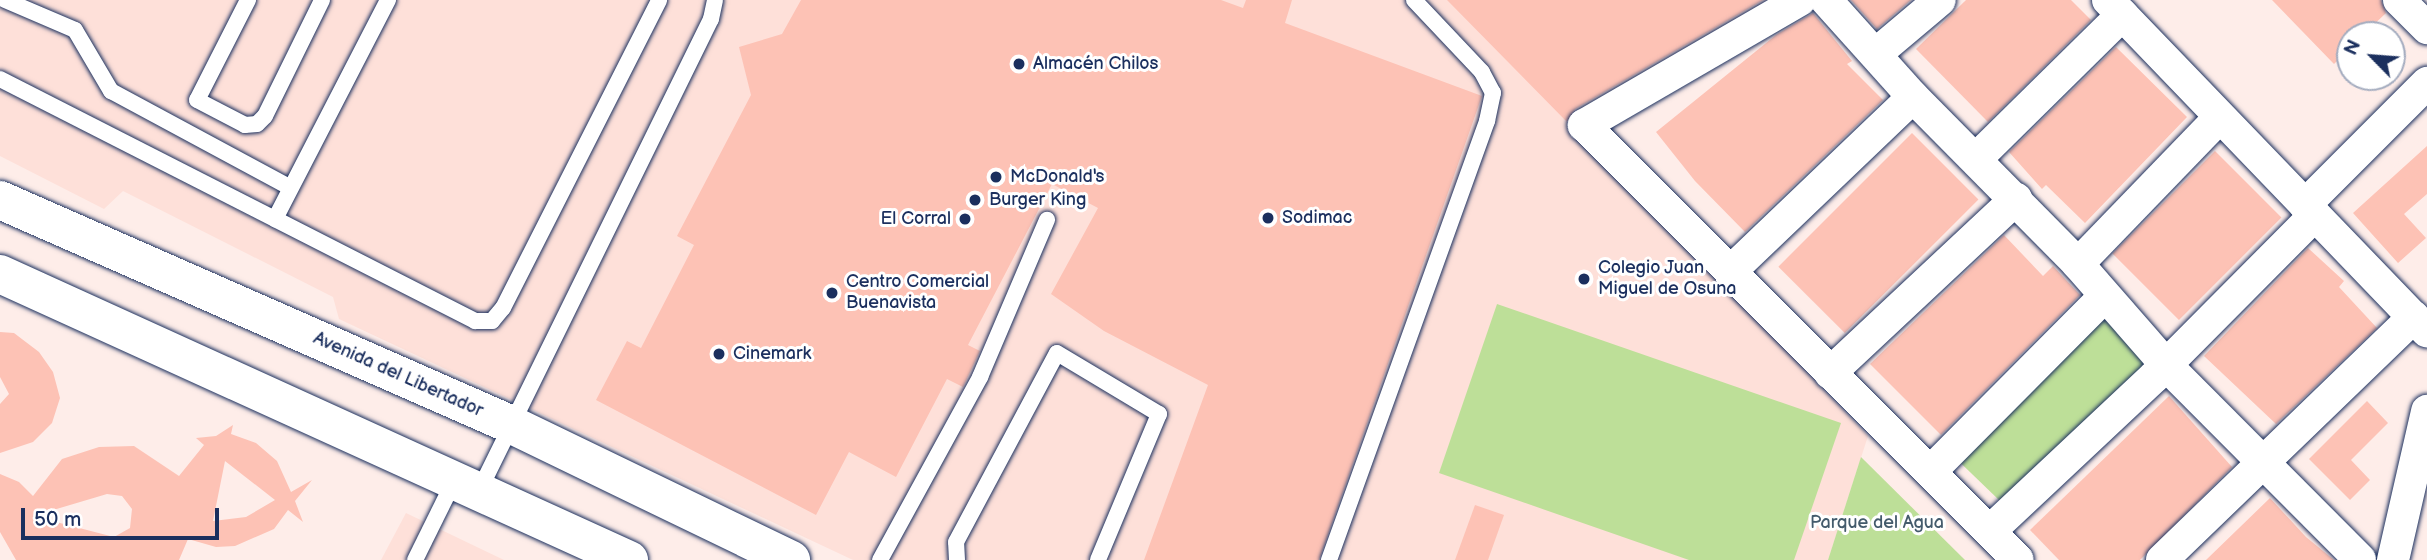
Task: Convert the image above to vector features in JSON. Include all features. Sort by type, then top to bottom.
[{"type":"main road","name":"Avenida del Libertador","points":[[0,200],[512,425],[791,560]]},
{"type":"main road","points":[[0,274],[468,484],[628,560],[637,560]]},
{"type":"street","points":[[1800,0],[1584,125],[1732,270],[1830,373],[2018,560]]},
{"type":"street","points":[[1826,0],[1877,53],[1913,97],[2078,264],[2166,365],[2266,461],[2360,560]]},
{"type":"street","points":[[1877,53],[1940,0]]},
{"type":"street","points":[[2399,0],[2427,28]]},
{"type":"street","points":[[1976,158],[2115,8],[2420,324],[2266,461],[2162,560]]},
{"type":"street","points":[[1990,531],[2166,365],[2427,83]]},
{"type":"street","points":[[1732,270],[1913,97]]},
{"type":"street","points":[[2078,264],[2220,117]]},
{"type":"street","points":[[1830,373],[2016,199]]},
{"type":"street","points":[[1931,471],[2104,297]]},
{"type":"street","points":[[2393,560],[2427,411]]},
{"type":"lane","points":[[5,0],[75,30],[111,91],[291,188]]},
{"type":"lane","points":[[248,0],[197,100],[245,125],[257,124],[265,116],[322,0]]},
{"type":"lane","points":[[275,219],[388,0]]},
{"type":"lane","points":[[0,79],[475,321],[492,321],[503,308],[659,0]]},
{"type":"lane","points":[[415,560],[512,425],[711,19],[715,0]]},
{"type":"lane","points":[[1329,560],[1487,121],[1493,93],[1482,72],[1414,0]]},
{"type":"lane","points":[[880,560],[981,377],[1047,220]]},
{"type":"lane","points":[[957,560],[956,542],[1057,353],[1159,414],[1098,560]]},
{"type":"shaded area","points":[[0,0],[1778,0],[1567,122],[1868,436],[1828,560],[853,560],[339,319],[333,297],[123,191],[104,209],[0,156]]},
{"type":"shaded area","points":[[406,513],[504,560],[381,560]]},
{"type":"green space","points":[[1497,304],[1841,423],[1794,560],[1689,560],[1439,473]]},
{"type":"green space","points":[[2100,314],[2148,361],[2006,507],[1958,461]]},
{"type":"green space","name":"Parque del Agua","points":[[1861,457],[1965,560],[1828,560]]},
{"type":"building","points":[[801,0],[1221,0],[1243,8],[1246,0],[1292,0],[1285,23],[1482,96],[1319,560],[1144,560],[1208,385],[1104,331],[1051,294],[1098,208],[1052,184],[968,345],[980,351],[963,387],[947,379],[896,477],[849,452],[816,515],[596,400],[627,341],[641,348],[694,245],[677,236],[751,95],[739,47],[782,34]]},
{"type":"building","points":[[1447,0],[1763,0],[1575,109],[1567,122]]},
{"type":"building","points":[[1851,0],[1911,0],[1877,29]]},
{"type":"building","points":[[1966,0],[2071,0],[2091,20],[1988,122],[1916,49]]},
{"type":"building","points":[[2272,0],[2381,0],[2386,13],[2378,21],[2336,21],[2334,64]]},
{"type":"building","points":[[1813,13],[1852,61],[1847,64],[1883,100],[1745,232],[1695,181],[1656,132],[1776,35]]},
{"type":"building","points":[[2116,47],[2187,117],[2085,223],[2046,185],[2042,189],[2009,152]]},
{"type":"building","points":[[1912,133],[1978,199],[1845,333],[1778,267]]},
{"type":"building","points":[[2427,146],[2427,194],[2404,214],[2426,238],[2398,263],[2353,213]]},
{"type":"building","points":[[2215,151],[2281,217],[2179,320],[2112,254]]},
{"type":"building","points":[[2004,235],[2043,276],[2053,266],[2080,295],[1941,435],[1870,364]]},
{"type":"building","points":[[2308,248],[2344,281],[2339,287],[2377,328],[2276,424],[2204,356]]},
{"type":"building","points":[[0,332],[14,333],[39,352],[53,372],[60,398],[52,423],[33,442],[0,453],[0,404],[9,394],[0,377]]},
{"type":"building","points":[[2169,396],[2232,467],[2140,560],[2059,560],[2030,530]]},
{"type":"building","points":[[2367,401],[2388,423],[2351,460],[2370,480],[2350,500],[2309,459]]},
{"type":"building","points":[[233,425],[231,434],[256,443],[277,461],[291,492],[312,480],[295,501],[303,522],[288,510],[274,529],[235,546],[216,547],[188,539],[179,560],[16,560],[0,532],[0,474],[19,482],[33,496],[62,459],[99,447],[134,446],[179,476],[204,445],[196,438],[216,436]],"holes":[[[225,461],[275,500],[246,517],[213,521]],[[107,494],[122,496],[132,509],[130,528],[114,537],[33,516]]]},
{"type":"building","points":[[2270,498],[2306,537],[2334,560],[2206,560]]},
{"type":"building","points":[[1475,505],[1504,515],[1488,560],[1455,560]]},
{"type":"place","name":"Almacén Chilos","points":[[1019,64]]},
{"type":"place","name":"McDonald's","points":[[996,177]]},
{"type":"place","name":"Burger King","points":[[975,200]]},
{"type":"place","name":"Sodimac","points":[[1268,218]]},
{"type":"place","name":"El Corral","points":[[965,219]]},
{"type":"place","name":"Colegio Juan Miguel de Osuna","points":[[1584,279]]},
{"type":"place","name":"Centro Comercial Buenavista","points":[[832,293]]},
{"type":"place","name":"Cinemark","points":[[719,354]]}]
